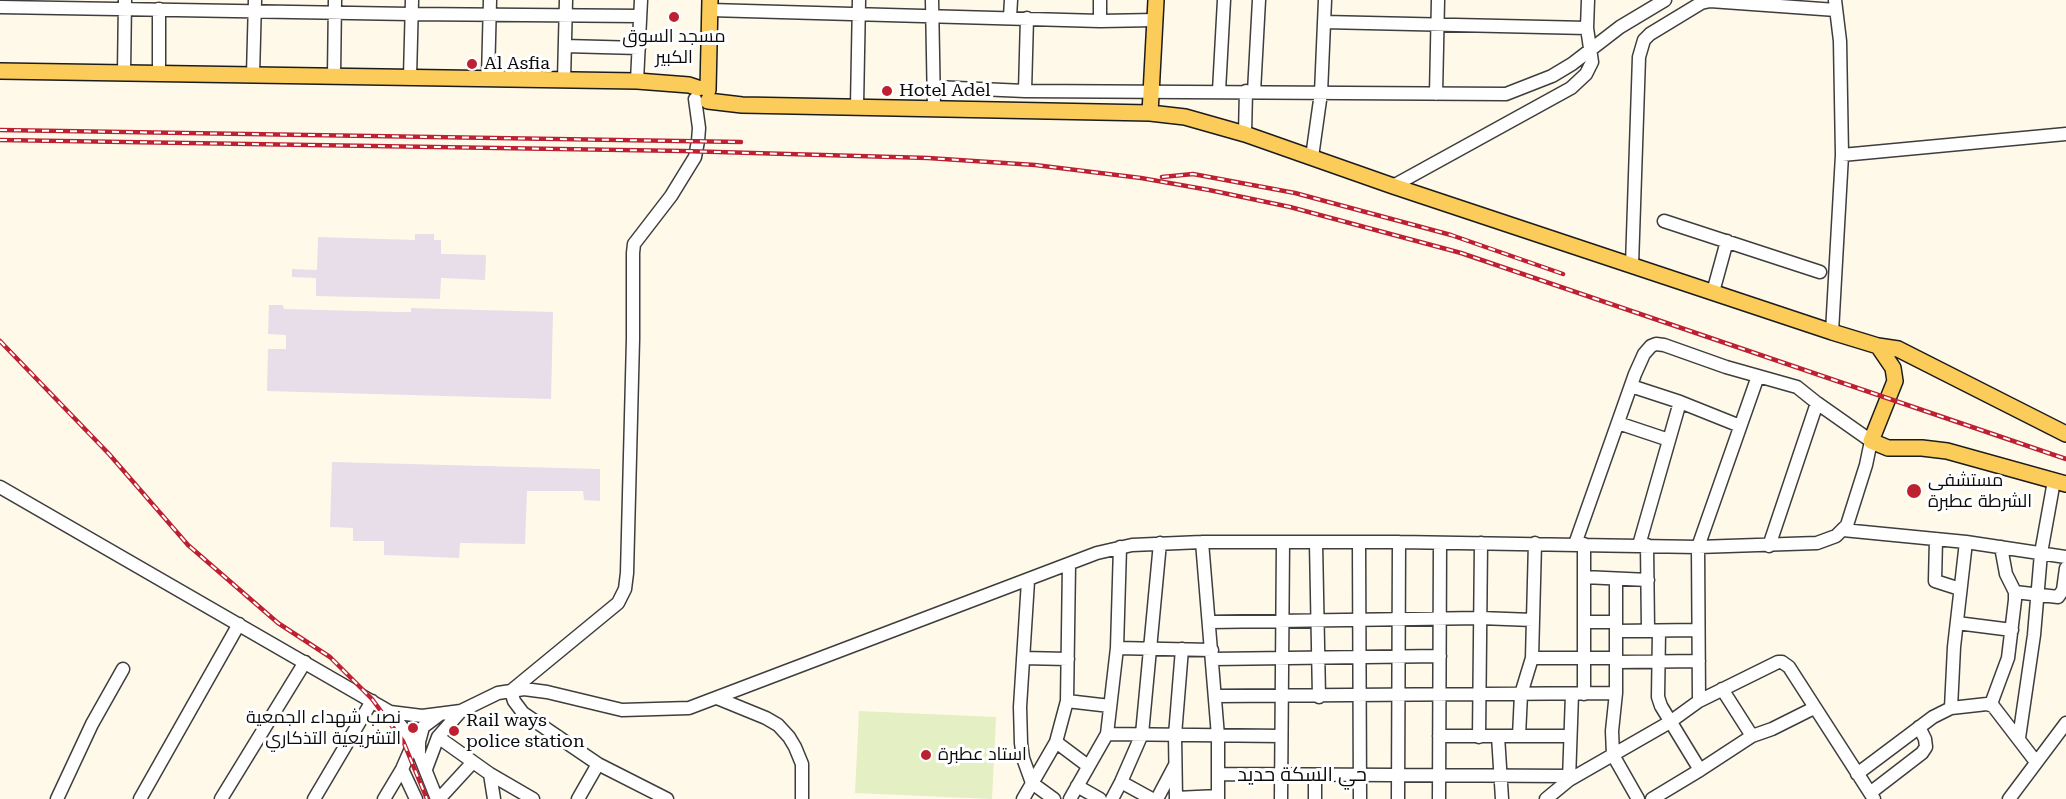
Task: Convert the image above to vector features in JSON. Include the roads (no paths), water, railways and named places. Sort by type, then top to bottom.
[{"type":"main road","points":[[1150,113],[1156,0]]},
{"type":"main road","points":[[703,95],[709,61],[710,5]]},
{"type":"main road","points":[[0,71],[637,81],[669,84],[727,104],[1150,113],[1185,117],[1245,134],[1393,186],[1832,332],[1908,353],[2066,434]]},
{"type":"main road","points":[[1874,443],[1895,381],[1893,368],[1878,346]]},
{"type":"main road","points":[[1874,443],[1894,404],[1908,353]]},
{"type":"main road","points":[[1874,443],[1896,449],[1922,448],[1947,451],[2062,484]]},
{"type":"street","points":[[410,77],[412,0]]},
{"type":"street","points":[[488,78],[490,0]]},
{"type":"street","points":[[564,80],[566,0]]},
{"type":"street","points":[[637,81],[641,0]]},
{"type":"street","points":[[857,106],[859,0]]},
{"type":"street","points":[[932,0],[934,109]]},
{"type":"street","points":[[1010,17],[1011,0]]},
{"type":"street","points":[[1100,0],[1100,21]]},
{"type":"street","points":[[1219,91],[1224,0]]},
{"type":"street","points":[[1245,134],[1259,0]]},
{"type":"street","points":[[1312,158],[1321,93],[1324,0]]},
{"type":"street","points":[[1436,94],[1438,0]]},
{"type":"street","points":[[1393,186],[1571,88],[1591,68],[1592,50],[1587,28],[1588,0]]},
{"type":"street","points":[[934,87],[1025,91],[1510,93],[1552,76],[1592,50],[1620,27],[1665,0]]},
{"type":"street","points":[[1632,266],[1639,57],[1644,40],[1691,9],[1710,1],[1836,5],[1840,41],[1842,155],[1832,332]]},
{"type":"street","points":[[0,7],[125,4],[159,9],[255,5],[334,6],[411,14],[640,16]]},
{"type":"street","points":[[124,73],[125,4]]},
{"type":"street","points":[[253,75],[255,5]]},
{"type":"street","points":[[710,5],[859,13],[1100,21],[1156,20]]},
{"type":"street","points":[[334,6],[334,76]]},
{"type":"street","points":[[159,9],[159,74]]},
{"type":"street","points":[[1025,91],[1027,18]]},
{"type":"street","points":[[1324,22],[1587,28]]},
{"type":"street","points":[[565,46],[639,48]]},
{"type":"street","points":[[511,691],[618,603],[625,589],[634,244],[671,196],[695,157],[703,95]]},
{"type":"street","points":[[1842,155],[2066,134]]},
{"type":"street","points":[[1664,221],[1820,272]]},
{"type":"street","points":[[1713,292],[1727,241]]},
{"type":"street","points":[[390,712],[422,716],[461,711],[498,693],[524,689],[547,692],[622,710],[688,708],[1069,564],[1120,547],[1202,542],[1535,543],[1580,544],[1643,545],[1698,547],[1817,543],[1836,536],[1850,519],[1874,443],[1817,404],[1797,387],[1656,344],[1651,346],[1644,354],[1631,386],[1580,544],[1584,577],[1584,659],[1570,736],[1569,778]]},
{"type":"street","points":[[1699,701],[1698,547],[1758,376]]},
{"type":"street","points":[[1631,386],[1680,402],[1740,426]]},
{"type":"street","points":[[1680,402],[1643,545],[1658,662],[1660,706],[1700,770]]},
{"type":"street","points":[[1769,546],[1817,404]]},
{"type":"street","points":[[1618,423],[1669,440]]},
{"type":"street","points":[[2019,738],[2034,635],[2041,553],[2062,484]]},
{"type":"street","points":[[0,487],[390,712],[416,749],[438,799],[473,762]]},
{"type":"street","points":[[1843,530],[1966,542],[2066,557]]},
{"type":"street","points":[[1936,539],[1935,582],[1960,589]]},
{"type":"street","points":[[1182,649],[1175,735],[1176,799],[1218,798],[1218,736],[1202,542]]},
{"type":"street","points":[[1398,799],[1399,542]]},
{"type":"street","points":[[1951,708],[1966,542]]},
{"type":"street","points":[[1112,799],[1142,734],[1160,543]]},
{"type":"street","points":[[1281,799],[1282,543]]},
{"type":"street","points":[[1316,543],[1319,697]]},
{"type":"street","points":[[1359,543],[1360,799]]},
{"type":"street","points":[[1438,799],[1440,543]]},
{"type":"street","points":[[1479,737],[1481,543]]},
{"type":"street","points":[[1519,736],[1521,694],[1532,658],[1535,543]]},
{"type":"street","points":[[1070,799],[1107,734],[1116,648],[1120,547]]},
{"type":"street","points":[[1991,704],[2005,669],[2012,630],[2014,592],[2006,574],[2001,547]]},
{"type":"street","points":[[1023,799],[1056,742],[1067,701],[1069,564]]},
{"type":"street","points":[[2014,592],[2061,596],[2064,590],[2066,568]]},
{"type":"street","points":[[1584,577],[1648,580]]},
{"type":"street","points":[[1616,579],[1616,693],[1613,755],[1638,799]]},
{"type":"street","points":[[1028,581],[1021,743],[1027,772],[1032,783],[1054,799]]},
{"type":"street","points":[[1209,622],[1480,618],[1533,620]]},
{"type":"street","points":[[1584,622],[1653,631],[1698,630]]},
{"type":"street","points":[[1957,623],[2012,630]]},
{"type":"street","points":[[140,799],[239,624]]},
{"type":"street","points":[[1116,648],[1182,649],[1212,655],[1282,658],[1440,656]]},
{"type":"street","points":[[1023,658],[1068,659]]},
{"type":"street","points":[[1532,658],[1699,661]]},
{"type":"street","points":[[221,799],[304,662]]},
{"type":"street","points":[[1546,799],[1569,778],[1670,722],[1699,701],[1773,663],[1782,662],[1789,667],[1872,796],[1922,753],[1926,747],[1919,727]]},
{"type":"street","points":[[57,799],[92,724],[123,669]]},
{"type":"street","points":[[1722,689],[1752,736]]},
{"type":"street","points":[[511,691],[514,701],[523,713],[598,764],[667,799]]},
{"type":"street","points":[[1215,696],[1616,693]]},
{"type":"street","points":[[717,698],[766,718],[778,725],[789,737],[802,764],[802,799]]},
{"type":"street","points":[[314,799],[372,701]]},
{"type":"street","points":[[1067,701],[1110,706]]},
{"type":"street","points":[[1991,704],[2036,762]]},
{"type":"street","points":[[1857,774],[1919,727],[1951,708],[1991,704]]},
{"type":"street","points":[[1652,799],[1752,736],[1781,725],[1814,708]]},
{"type":"street","points":[[426,769],[438,737],[461,711]]},
{"type":"street","points":[[384,799],[416,749],[423,727],[441,714]]},
{"type":"street","points":[[2009,799],[2066,723]]},
{"type":"street","points":[[1107,734],[1281,736]]},
{"type":"street","points":[[1439,736],[1570,736]]},
{"type":"street","points":[[1497,736],[1502,799]]},
{"type":"street","points":[[438,737],[490,774],[533,799]]},
{"type":"street","points":[[1056,742],[1088,766]]},
{"type":"street","points":[[578,799],[598,764]]},
{"type":"street","points":[[1157,799],[1175,764]]},
{"type":"street","points":[[402,770],[416,799]]},
{"type":"street","points":[[490,774],[494,799]]},
{"type":"street","points":[[1218,774],[1569,778]]},
{"type":"street","points":[[1315,775],[1315,799]]},
{"type":"street","points":[[1121,782],[1152,799]]},
{"type":"street","points":[[1077,786],[1100,799]]},
{"type":"railway","points":[[0,130],[741,142]]},
{"type":"railway","points":[[0,140],[683,151],[928,158],[1035,165],[1141,178],[1290,207],[1461,253],[2066,459]]},
{"type":"railway","points":[[1162,177],[1193,174],[1295,193],[1451,235],[1563,274]]},
{"type":"railway","points":[[0,341],[109,454],[188,545],[278,623],[330,657],[372,699],[403,741],[427,799]]},
{"type":"place","name":"مسجد السوق الكبير","points":[[674,17]]},
{"type":"place","name":"Al Asfia","points":[[472,64]]},
{"type":"place","name":"Hotel Adel","points":[[887,91]]},
{"type":"place","name":"مستشفى الشرطة عطبرة","points":[[1914,491]]},
{"type":"place","name":"نصب شهداء الجمعية التشريعية التذكاري","points":[[413,728]]},
{"type":"place","name":"Rail ways police station","points":[[454,731]]},
{"type":"place","name":"استاد عطبرة","points":[[926,755]]},
{"type":"district","name":"حي السكة حديد","points":[[1302,775]]}]
